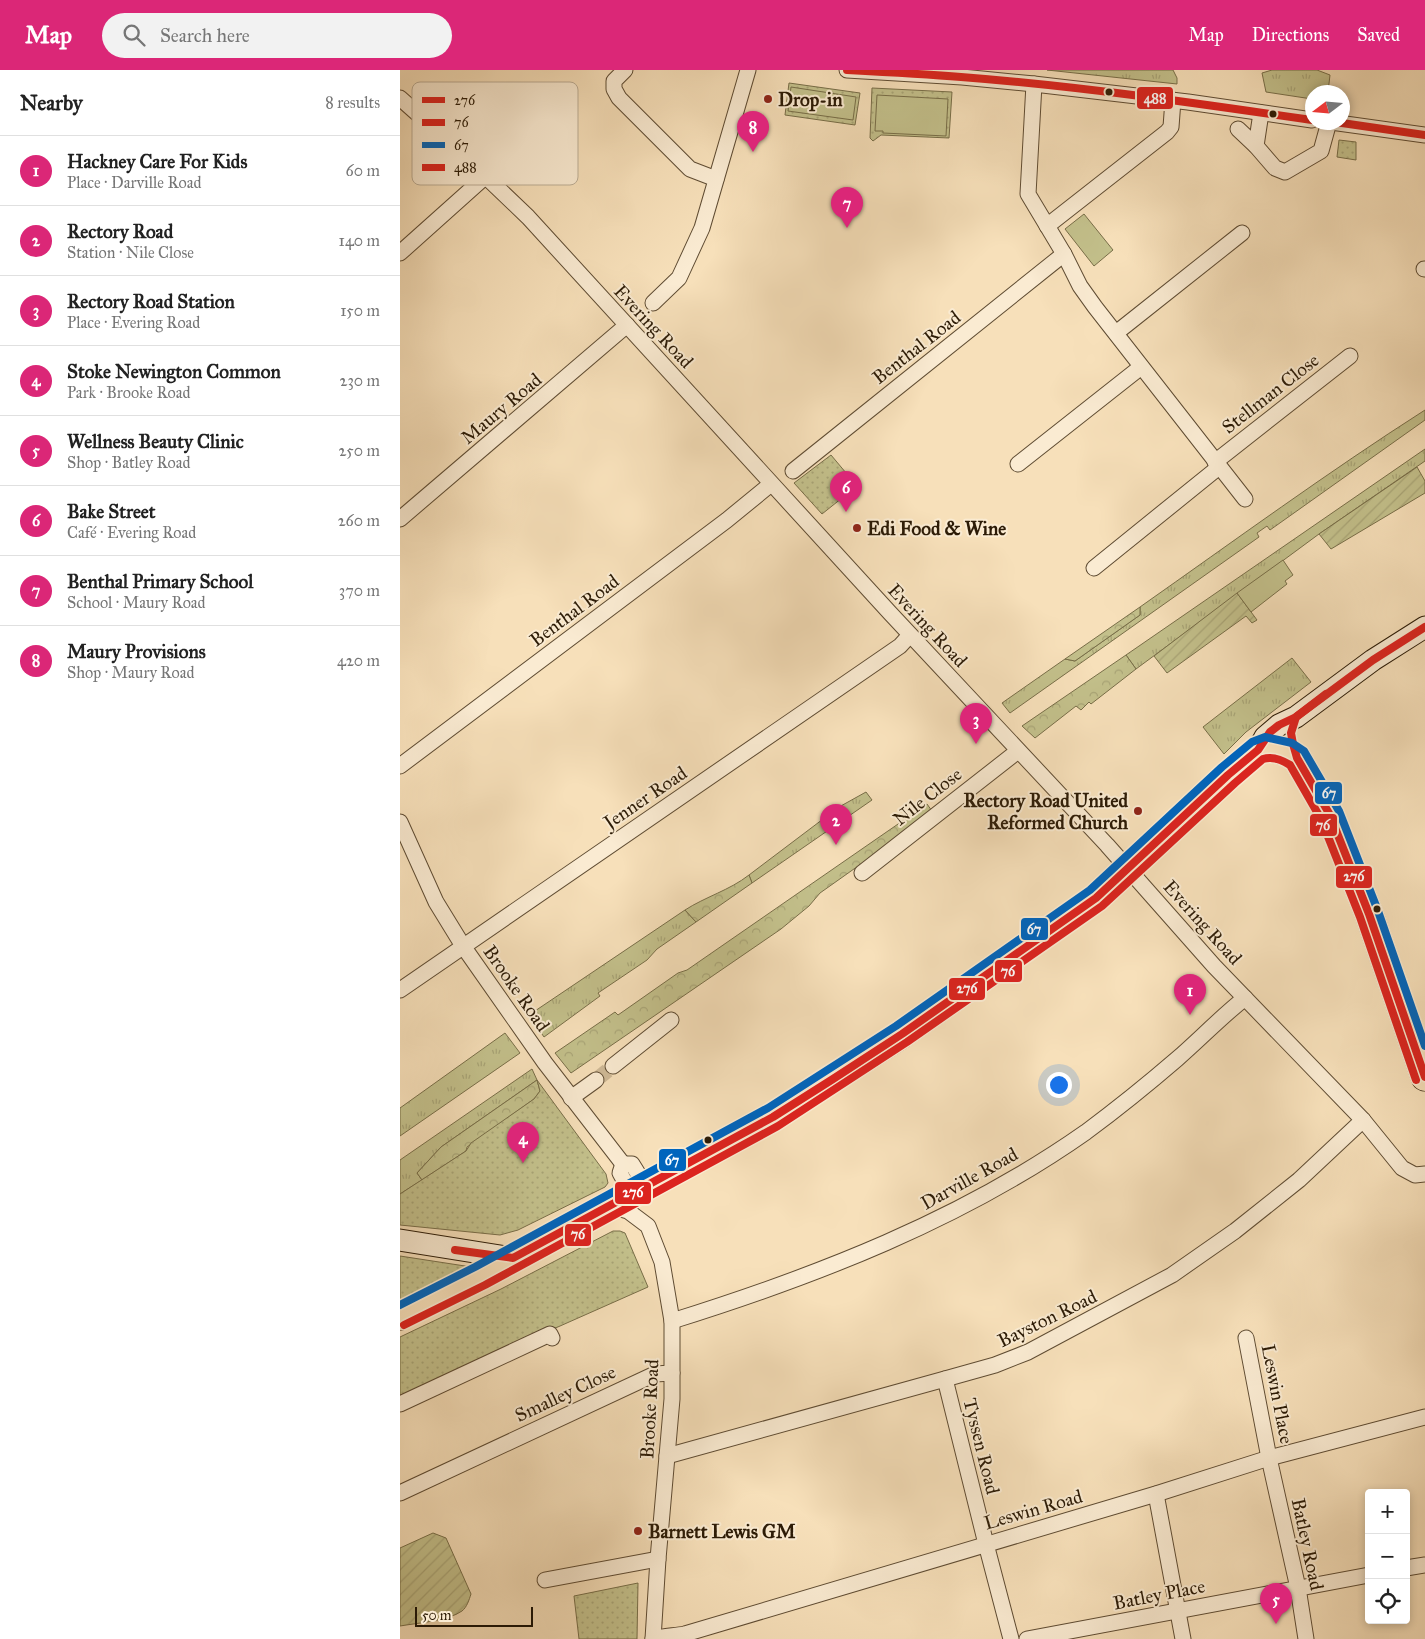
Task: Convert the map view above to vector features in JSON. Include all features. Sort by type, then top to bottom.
[{"type":"highway","points":[[400,1316],[480,1276],[773,1117],[902,1034],[1096,898],[1228,775],[1258,750],[1268,747],[1288,752],[1298,758],[1334,824],[1368,914],[1425,1077]]},
{"type":"street","points":[[625,70],[614,81],[614,89],[619,98],[690,169],[716,179]]},
{"type":"street","points":[[653,303],[679,278],[702,228],[748,70]]},
{"type":"street","points":[[847,70],[1034,84],[1174,100],[1305,119]]},
{"type":"street","name":"Stellman Close","points":[[1034,84],[1028,194],[1064,254],[1080,286],[1245,499]]},
{"type":"street","name":"Evering Road","points":[[400,98],[412,109]]},
{"type":"street","points":[[1047,226],[1167,132],[1171,127],[1174,100]]},
{"type":"street","points":[[1256,146],[1261,114]]},
{"type":"street","points":[[1350,125],[1425,135]]},
{"type":"street","points":[[1238,129],[1275,168],[1285,172],[1321,151],[1328,130]]},
{"type":"street","points":[[400,253],[476,185]]},
{"type":"street","name":"Evering Road","points":[[495,185],[528,217],[771,484],[1245,998],[1363,1120],[1402,1168],[1415,1175],[1425,1174]]},
{"type":"street","points":[[1116,333],[1242,234]]},
{"type":"street","name":"Benthal Road","points":[[793,470],[1064,254]]},
{"type":"street","name":"Maury Road","points":[[400,519],[627,325]]},
{"type":"street","name":"Stellman Close","points":[[1094,568],[1217,464],[1350,356]]},
{"type":"street","points":[[1018,464],[1141,367]]},
{"type":"street","name":"Benthal Road","points":[[400,766],[727,520],[771,484]]},
{"type":"street","points":[[1258,750],[1270,732],[1279,725],[1296,717],[1372,660],[1424,630]]},
{"type":"street","name":"Jenner Road","points":[[400,990],[900,646],[910,635]]},
{"type":"street","points":[[1296,717],[1291,733],[1298,758]]},
{"type":"street","name":"Nile Close","points":[[862,873],[1014,747]]},
{"type":"street","name":"Brooke Road","points":[[400,822],[436,902],[463,946],[545,1063],[623,1164],[620,1173],[629,1195],[628,1211],[648,1226],[662,1262],[672,1321],[672,1372],[653,1639]]},
{"type":"street","name":"Darville Road","points":[[672,1321],[772,1289],[924,1226],[960,1209],[1042,1160],[1121,1106],[1178,1059],[1245,998]]},
{"type":"street","points":[[612,1066],[671,1020]]},
{"type":"street","points":[[571,1098],[596,1080]]},
{"type":"street","name":"Bayston Road","points":[[667,1456],[995,1365],[1028,1352],[1172,1275],[1267,1207],[1363,1120]]},
{"type":"street","points":[[400,1240],[513,1258]]},
{"type":"street","points":[[400,1404],[550,1334],[552,1338]]},
{"type":"street","name":"Leswin Place","points":[[1246,1338],[1270,1458]]},
{"type":"street","name":"Smalley Close","points":[[400,1493],[655,1374],[672,1372]]},
{"type":"street","name":"Tyssen Road","points":[[945,1379],[1011,1639]]},
{"type":"street","name":"Leswin Road","points":[[653,1639],[665,1635],[685,1634],[1156,1494],[1270,1458],[1425,1417]]},
{"type":"street","name":"Batley Road","points":[[1270,1458],[1298,1588],[1306,1639]]},
{"type":"street","points":[[1156,1494],[1183,1639]]},
{"type":"street","points":[[545,1580],[658,1559]]},
{"type":"street","points":[[1410,1567],[1425,1565]]},
{"type":"street","name":"Batley Place","points":[[1027,1639],[1365,1576]]},
{"type":"green space","points":[[1047,70],[1173,70],[1177,78],[1177,84]]},
{"type":"green space","points":[[1272,70],[1317,70],[1330,75],[1329,85],[1305,85],[1305,98],[1266,92],[1262,73]]},
{"type":"green space","points":[[789,83],[860,93],[855,125],[785,115]]},
{"type":"green space","points":[[791,87],[856,97],[853,120],[788,111]]},
{"type":"green space","points":[[872,88],[952,92],[949,138],[881,135],[873,141],[870,138]]},
{"type":"green space","points":[[877,95],[948,99],[946,136],[875,131]]},
{"type":"green space","points":[[1339,140],[1356,142],[1356,160],[1337,157]]},
{"type":"green space","points":[[1084,214],[1113,250],[1094,266],[1065,229]]},
{"type":"green space","points":[[1425,410],[1425,420],[1270,530],[1267,526],[1257,533],[1259,537],[1010,713],[1002,703],[1065,659],[1075,661],[1140,615],[1140,607],[1317,482]]},
{"type":"green space","points":[[1425,449],[1425,461],[1319,534],[1136,669],[1126,655]]},
{"type":"green space","points":[[831,455],[857,486],[822,514],[794,483]]},
{"type":"green space","points":[[1417,467],[1425,481],[1425,493],[1331,549],[1319,534]]},
{"type":"green space","points":[[1283,560],[1293,575],[1285,581],[1287,584],[1251,612],[1237,593]]},
{"type":"green space","points":[[1237,593],[1257,620],[1252,623],[1246,616],[1167,673],[1154,656]]},
{"type":"green space","points":[[1140,607],[1140,615],[1075,661],[1065,659]]},
{"type":"green space","points":[[1126,655],[1136,669],[1091,704],[1089,702],[1081,710],[1076,706],[1035,738],[1022,726]]},
{"type":"green space","points":[[1292,658],[1311,682],[1246,732],[1224,754],[1203,727]]},
{"type":"green space","points":[[866,792],[872,800],[752,883],[749,875],[839,807]]},
{"type":"green space","points":[[927,804],[932,811],[820,893],[809,906],[781,929],[571,1073],[555,1053],[615,1012],[618,1015],[678,973],[687,970]]},
{"type":"green space","points":[[749,875],[752,883],[696,922],[685,910],[734,885]]},
{"type":"green space","points":[[685,910],[696,922],[657,949],[647,960],[598,993],[600,996],[544,1037],[529,1015]]},
{"type":"green space","points":[[505,1033],[520,1053],[400,1136],[400,1108]]},
{"type":"green space","points":[[532,1069],[537,1080],[441,1147],[417,1173],[422,1180],[400,1194],[400,1160]]},
{"type":"green space","points":[[537,1080],[540,1091],[534,1099],[467,1147],[466,1151],[422,1180],[417,1173],[441,1147]]},
{"type":"green space","points":[[537,1080],[606,1174],[608,1183],[605,1187],[518,1230],[500,1235],[400,1225],[400,1194],[466,1151],[471,1143],[534,1099],[540,1091]]},
{"type":"green space","points":[[613,1231],[625,1233],[648,1287],[400,1397],[400,1337],[501,1289]]},
{"type":"green space","points":[[400,1256],[478,1268],[400,1305]]},
{"type":"green space","points":[[433,1533],[446,1538],[471,1594],[464,1609],[456,1614],[423,1623],[400,1626],[400,1548]]},
{"type":"green space","points":[[638,1583],[637,1639],[579,1639],[574,1596]]},
{"type":"tunnel","points":[[596,1080],[613,1066]]},
{"type":"transit line","name":"488","points":[[847,70],[1049,85],[1305,119]]},
{"type":"transit line","name":"488","points":[[1350,124],[1425,135]]},
{"type":"transit line","name":"276","points":[[455,1250],[513,1258],[773,1117],[833,1079],[902,1034],[1096,898],[1228,775],[1258,750],[1270,732],[1279,725],[1296,717],[1373,660],[1425,627]]},
{"type":"transit line","name":"276","points":[[1326,694],[1296,717],[1291,733],[1293,744],[1297,758],[1330,815],[1369,914],[1425,1077]]},
{"type":"transit line","name":"67","points":[[400,1305],[475,1267],[768,1108],[896,1026],[1090,890],[1222,767],[1252,742],[1265,737],[1292,743],[1304,751],[1339,811],[1378,911],[1425,1046]]},
{"type":"transit line","name":"76","points":[[404,1325],[485,1285],[778,1126],[907,1042],[1102,906],[1263,759],[1277,759],[1290,765],[1321,819],[1360,917],[1416,1080]]},
{"type":"place","name":"Drop-in","points":[[768,99]]},
{"type":"place","name":"Maury Provisions","points":[[753,152]]},
{"type":"place","name":"Benthal Primary School","points":[[847,228]]},
{"type":"place","name":"Bake Street","points":[[846,512]]},
{"type":"place","name":"Edi Food & Wine","points":[[857,528]]},
{"type":"place","name":"Rectory Road Station","points":[[976,744]]},
{"type":"place","name":"Rectory Road United Reformed Church","points":[[1138,811]]},
{"type":"place","name":"Rectory Road","points":[[836,845]]},
{"type":"place","name":"Hackney Care For Kids","points":[[1190,1015]]},
{"type":"place","name":"Stoke Newington Common","points":[[523,1163]]},
{"type":"place","name":"Barnett Lewis GM","points":[[638,1531]]},
{"type":"place","name":"Wellness Beauty Clinic","points":[[1276,1624]]}]
